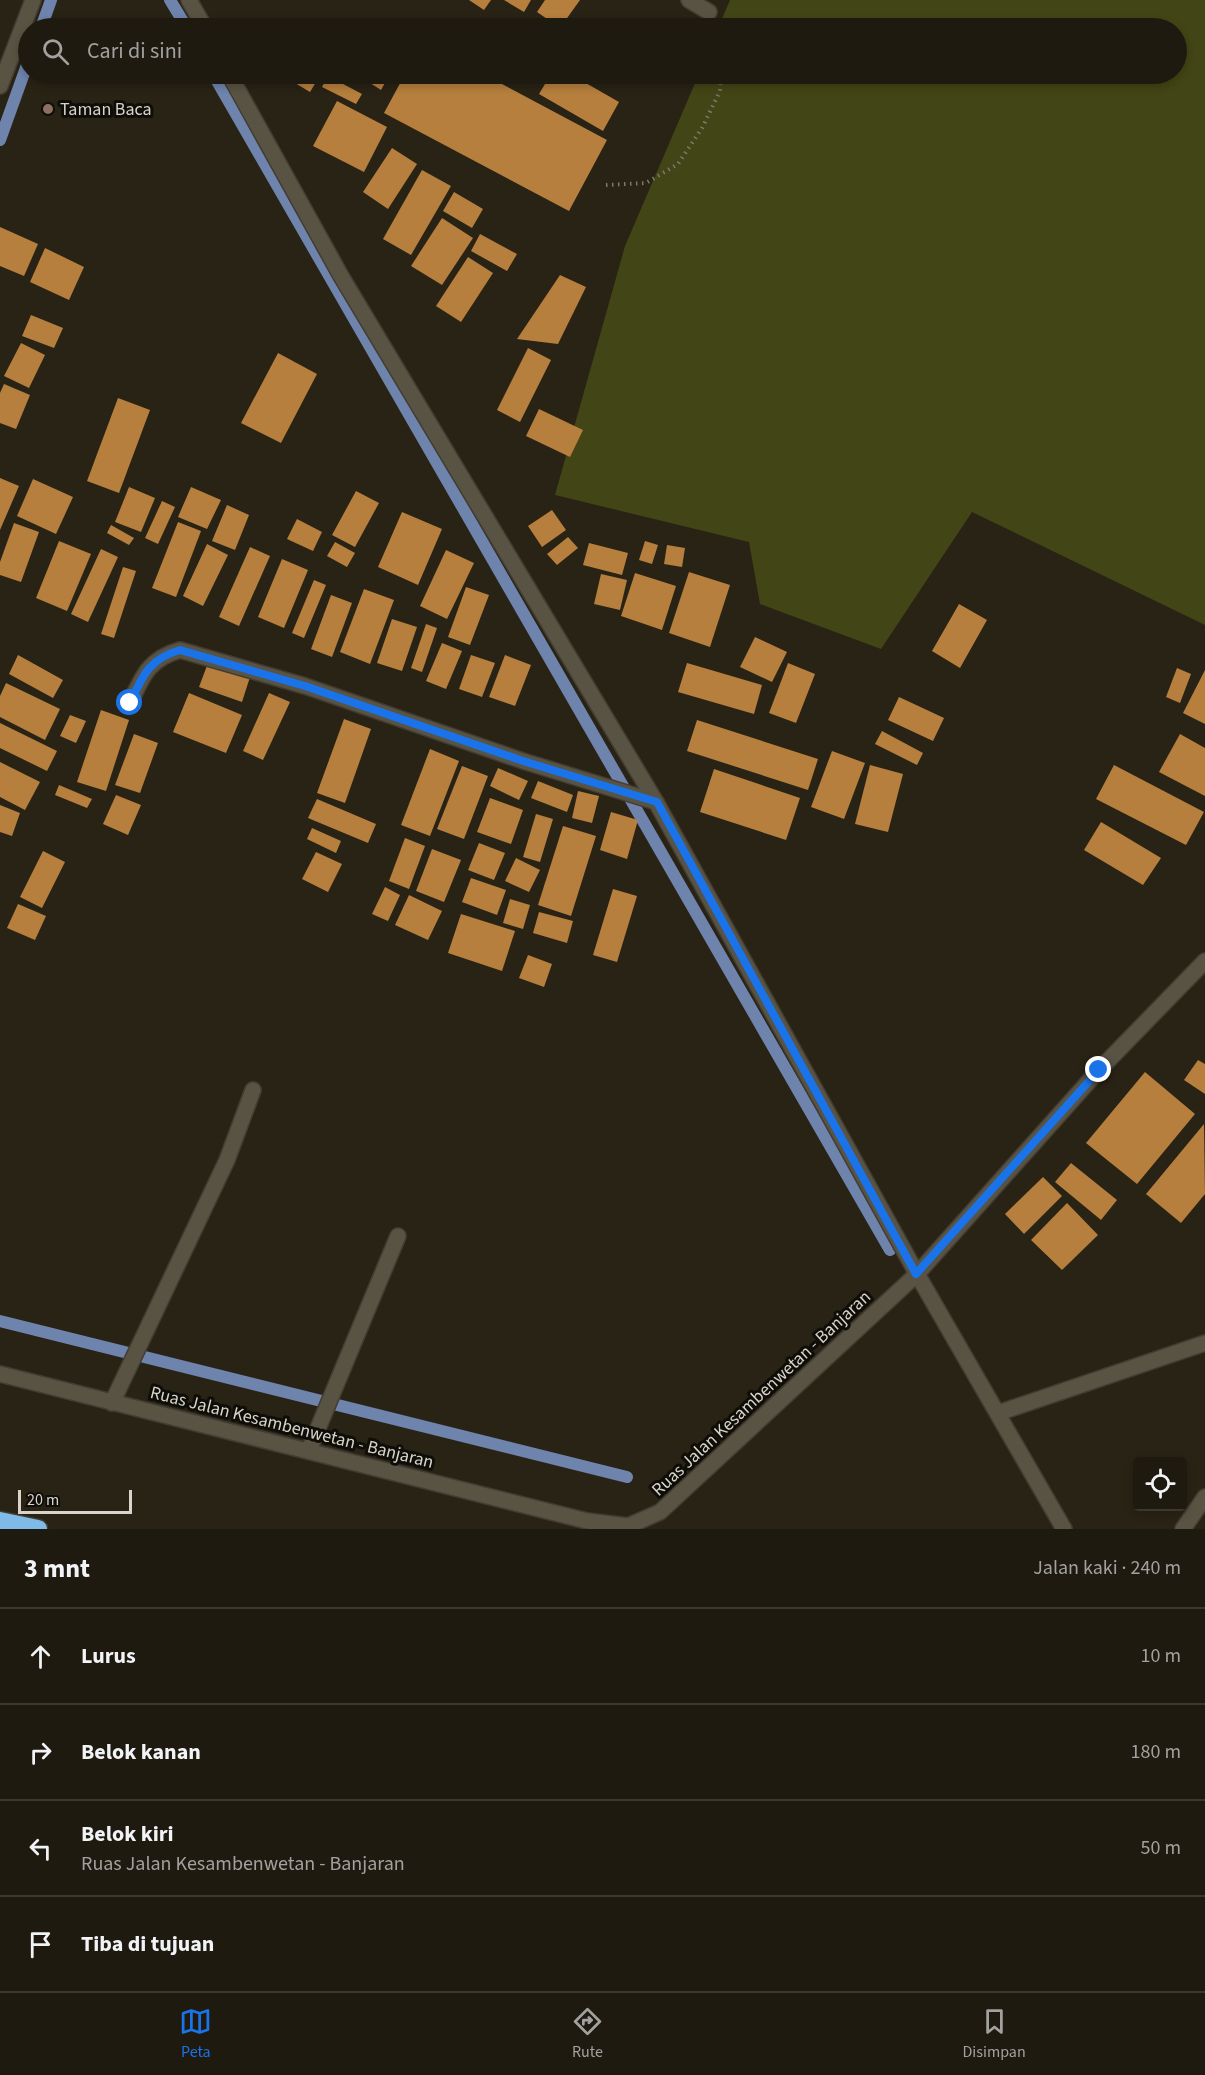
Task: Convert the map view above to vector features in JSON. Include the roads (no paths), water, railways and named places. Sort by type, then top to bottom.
[{"type":"highway","points":[[0,1521],[38,1529]]},
{"type":"street","points":[[26,18],[33,0]]},
{"type":"street","points":[[189,0],[199,18]]},
{"type":"street","points":[[689,0],[709,12]]},
{"type":"street","points":[[0,87],[18,40]]},
{"type":"street","points":[[235,84],[341,276],[657,802],[916,1274],[1064,1529]]},
{"type":"street","points":[[130,703],[144,672],[163,655],[180,650],[305,686],[523,761],[657,802]]},
{"type":"street","name":"Ruas Jalan Kesambenwetan - Banjaran","points":[[0,1374],[588,1521],[628,1526],[660,1512],[916,1274],[1099,1070],[1205,961]]},
{"type":"street","points":[[112,1403],[227,1160],[253,1089]]},
{"type":"street","points":[[309,1450],[398,1236]]},
{"type":"street","points":[[998,1413],[1205,1343]]},
{"type":"street","points":[[1183,1529],[1205,1497]]},
{"type":"waterway","points":[[45,18],[51,0]]},
{"type":"waterway","points":[[170,0],[181,18]]},
{"type":"waterway","points":[[0,140],[20,84]]},
{"type":"waterway","points":[[219,84],[890,1250]]},
{"type":"waterway","points":[[0,1321],[627,1477]]},
{"type":"place","name":"Taman Baca","points":[[48,109]]}]
